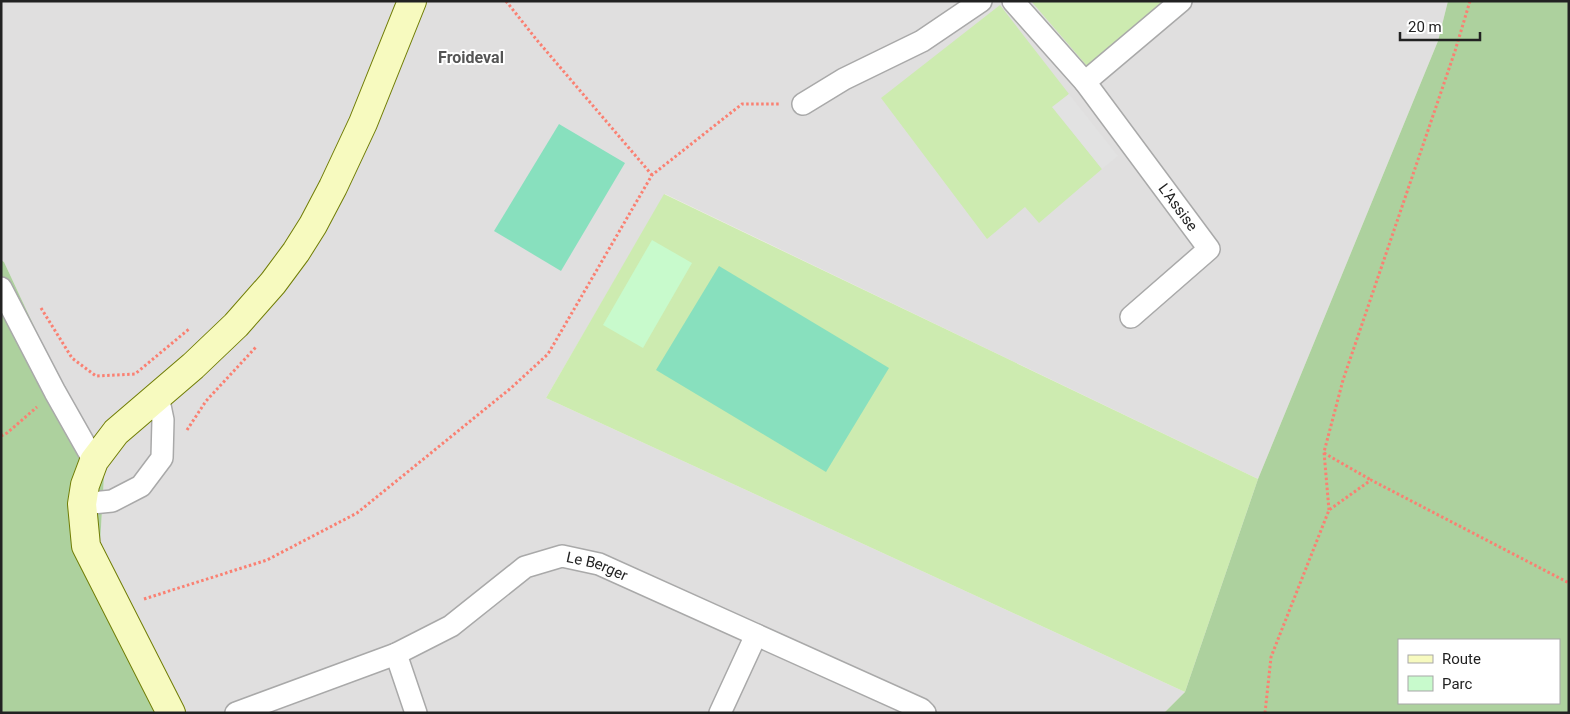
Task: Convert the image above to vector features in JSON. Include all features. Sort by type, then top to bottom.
[{"type":"street","points":[[171,713],[86,546],[82,504],[85,485],[94,461],[116,432],[193,366],[236,324],[273,283],[296,252],[329,194],[363,123],[412,1]]},
{"type":"street","points":[[803,104],[844,79],[922,41],[981,1]]},
{"type":"street","points":[[1013,1],[1085,82],[1181,1]]},
{"type":"street","name":"L'Assise","points":[[1085,82],[1209,248],[1131,317]]},
{"type":"street","points":[[1,288],[55,392],[94,461]]},
{"type":"street","points":[[82,504],[112,501],[141,486],[162,458],[163,420],[158,396]]},
{"type":"street","name":"Le Berger","points":[[236,713],[396,654],[451,626],[525,567],[562,556],[599,564],[921,709],[925,713]]},
{"type":"street","points":[[720,713],[756,635]]},
{"type":"street","points":[[396,654],[416,713]]},
{"type":"path","points":[[506,1],[652,175]]},
{"type":"path","points":[[1265,713],[1271,657],[1330,510],[1324,452],[1343,380],[1455,51],[1470,1]]},
{"type":"path","points":[[117,607],[268,560],[357,513],[511,388],[548,354],[652,175],[742,104],[803,104]]},
{"type":"path","points":[[15,314],[40,307],[72,358],[96,376],[135,374],[193,326]]},
{"type":"path","points":[[1,436],[55,392]]},
{"type":"path","points":[[1324,452],[1372,480],[1569,583]]},
{"type":"path","points":[[1330,510],[1372,480]]},
{"type":"shaded area","points":[[1,1],[1448,1],[1438,41],[1258,479],[665,194],[546,398],[1185,692],[1164,713],[186,713],[100,544],[104,476],[4,262],[1,260]]},
{"type":"shaded area","points":[[1069,94],[1118,156],[1102,169],[1052,107]]},
{"type":"green space","points":[[1031,1],[1164,1],[1087,66]]},
{"type":"green space","points":[[1448,1],[1569,1],[1569,713],[1164,713],[1185,692],[1258,479],[1438,41]]},
{"type":"green space","points":[[1000,5],[1069,94],[1053,107],[1102,169],[1039,223],[1025,207],[987,239],[881,98]]},
{"type":"green space","points":[[559,124],[625,163],[561,271],[494,231]]},
{"type":"green space","points":[[664,194],[1258,479],[1185,692],[546,398]]},
{"type":"green space","points":[[652,240],[692,263],[643,348],[603,325]]},
{"type":"green space","points":[[1,260],[4,262],[104,476],[100,544],[186,713],[1,713]]},
{"type":"green space","points":[[719,266],[889,368],[826,472],[656,370]]},
{"type":"district","name":"Froideval","points":[[471,57]]}]
